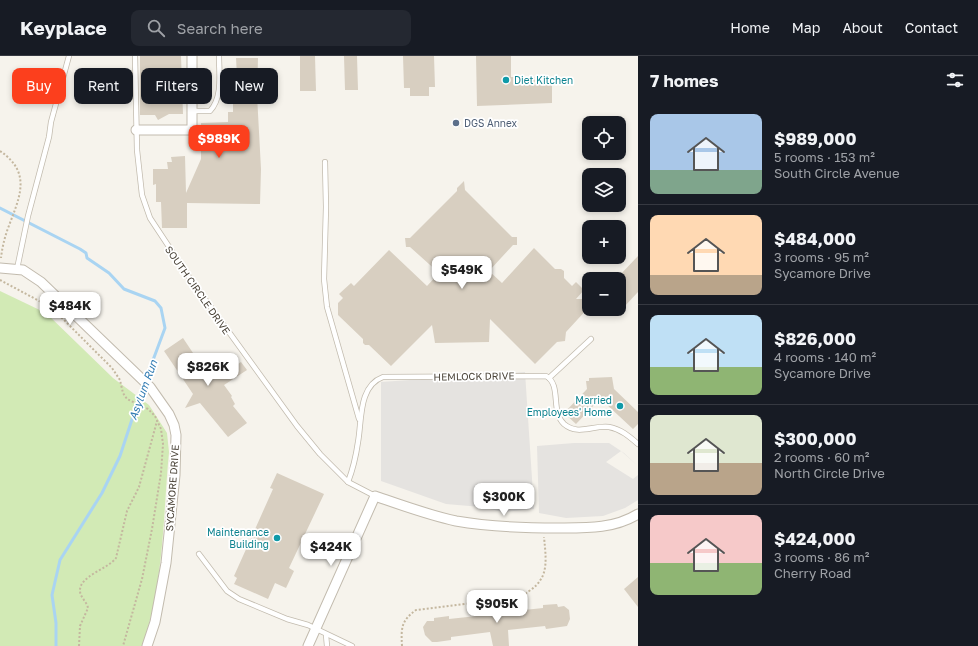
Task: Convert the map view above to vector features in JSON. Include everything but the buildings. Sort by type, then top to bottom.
[{"type":"street","points":[[136,130],[192,130],[192,56]]},
{"type":"street","name":"SYCAMORE DRIVE","points":[[0,268],[18,269],[28,272],[41,282],[150,388],[169,414],[176,435],[171,515],[162,589],[156,622],[147,646]]},
{"type":"street","points":[[308,646],[374,496],[457,521],[501,527],[599,527],[628,519],[638,514]]},
{"type":"lane","points":[[18,269],[28,216],[69,56]]},
{"type":"lane","name":"SOUTH CIRCLE DRIVE","points":[[135,56],[136,130],[142,195],[150,218],[157,231],[297,426],[320,454],[348,482],[374,496]]},
{"type":"lane","points":[[192,111],[210,111],[215,105],[219,93],[219,56]]},
{"type":"lane","points":[[325,162],[326,215],[324,279],[327,307],[359,419]]},
{"type":"lane","points":[[591,339],[549,378],[554,388],[557,412],[564,423],[576,430],[599,426],[614,428],[622,431],[638,444]]},
{"type":"lane","name":"HEMLOCK DRIVE","points":[[348,482],[356,455],[359,419],[372,384],[384,377],[516,375],[542,376],[549,378]]},
{"type":"lane","points":[[628,519],[638,519]]},
{"type":"lane","points":[[199,554],[219,581],[233,595],[352,646]]},
{"type":"lane","points":[[326,635],[327,646]]},
{"type":"path","points":[[0,151],[16,164],[20,174],[21,187],[16,209],[6,232],[0,264]]},
{"type":"path","points":[[0,280],[43,303],[57,314],[112,368],[120,380],[124,395],[132,402],[148,409],[158,420],[162,444],[160,484],[145,565],[123,646]]},
{"type":"path","points":[[79,646],[80,626],[88,608],[80,594],[80,587],[87,578],[112,563],[116,558],[127,511],[139,487],[158,420]]},
{"type":"path","points":[[402,646],[401,630],[406,618],[416,610],[519,597],[529,592],[540,582],[546,570],[547,554],[543,528]]},
{"type":"green space","points":[[0,291],[46,313],[113,378],[149,405],[167,433],[169,452],[162,550],[155,600],[142,646],[0,646]]},
{"type":"shaded area","points":[[525,372],[534,509],[503,512],[481,507],[446,504],[381,481],[381,382]]},
{"type":"shaded area","points":[[574,443],[609,443],[621,451],[606,462],[633,479],[638,475],[638,500],[625,508],[603,516],[566,518],[539,513],[537,446]]},
{"type":"waterway","name":"Asylum Run","points":[[0,208],[80,249],[86,253],[87,258],[109,273],[124,289],[155,301],[161,308],[165,328],[140,395],[120,456],[102,493],[60,560],[52,595],[56,623],[56,646]]},
{"type":"place","name":"Diet Kitchen","points":[[506,80]]},
{"type":"place","name":"DGS Annex","points":[[456,123]]},
{"type":"place","name":"Married Employees' Home","points":[[620,406]]},
{"type":"place","name":"Maintenance Building","points":[[277,538]]}]
